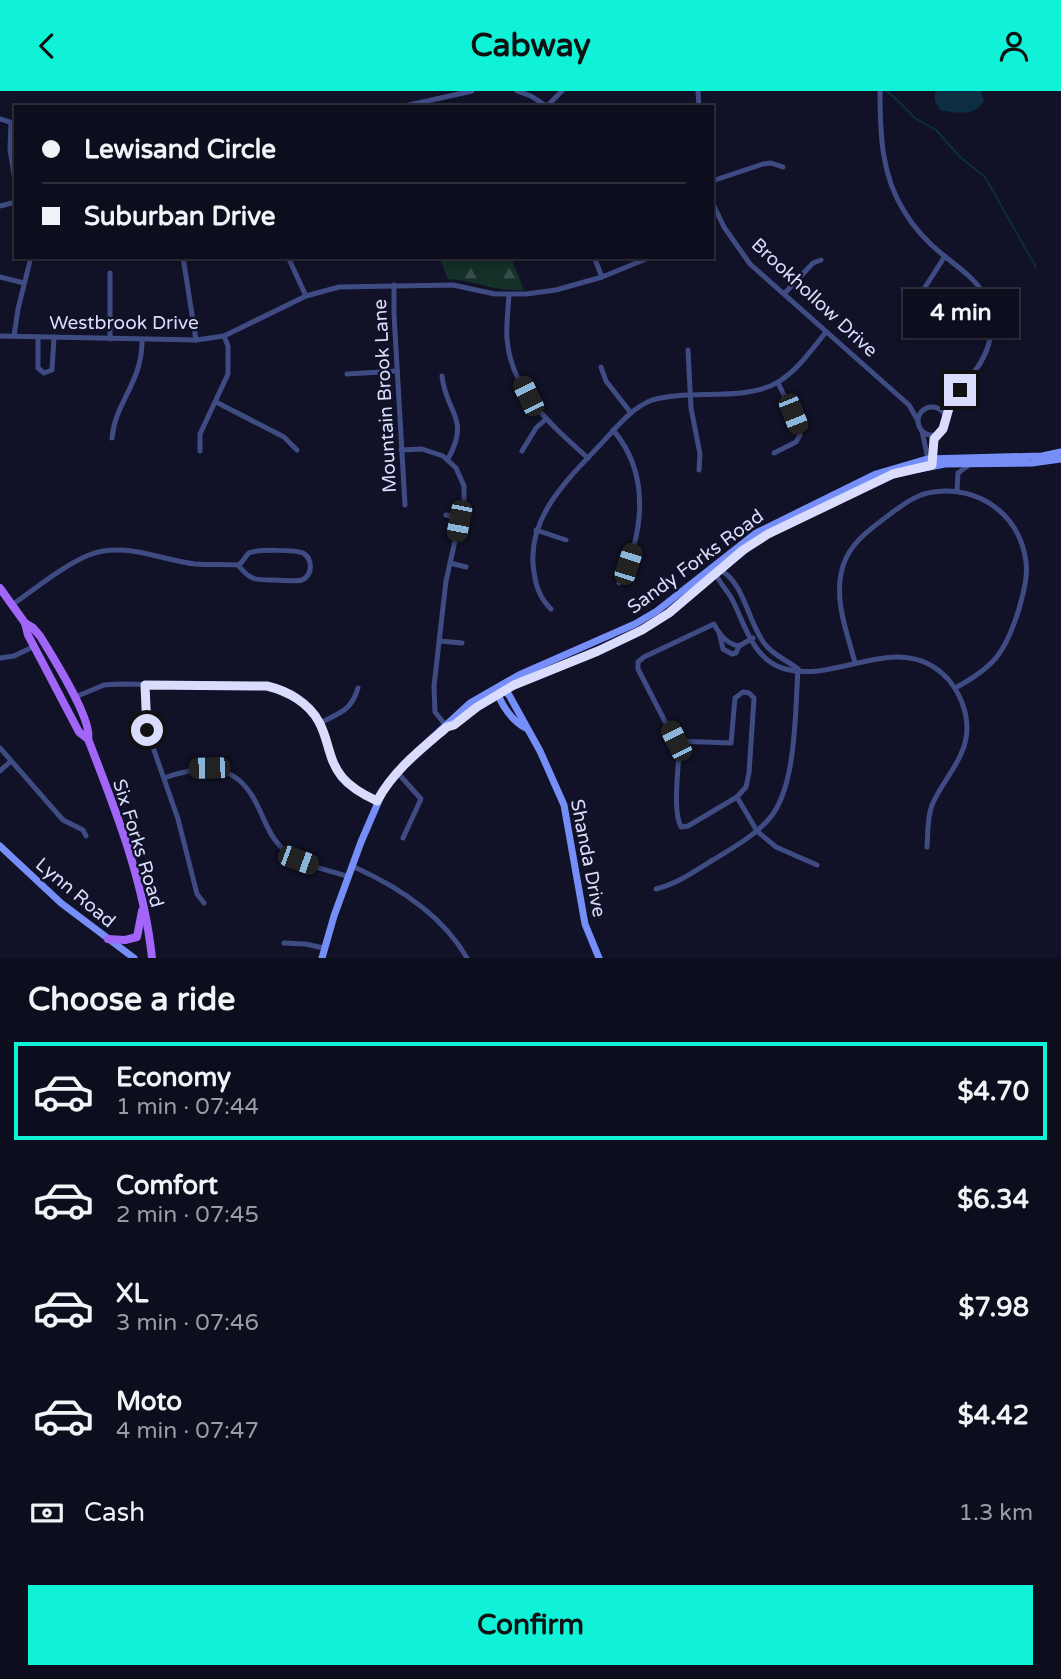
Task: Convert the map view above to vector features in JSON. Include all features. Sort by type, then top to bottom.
[{"type":"main road","name":"Six Forks Road","points":[[0,588],[25,623],[40,636],[75,697],[89,729],[88,739],[125,835],[144,905],[152,958]]},
{"type":"main road","name":"Six Forks Road","points":[[25,623],[26,631],[79,731],[88,739]]},
{"type":"main road","points":[[107,939],[125,940],[137,937],[144,905]]},
{"type":"street","points":[[409,105],[471,91]]},
{"type":"street","points":[[517,91],[544,105]]},
{"type":"street","points":[[549,105],[562,91]]},
{"type":"street","points":[[880,91],[881,140],[891,184],[910,220],[923,237],[977,283],[986,299],[990,316],[990,338],[983,357],[951,401],[945,425],[934,441],[931,460]]},
{"type":"street","points":[[0,118],[13,124],[9,150],[14,176]]},
{"type":"street","points":[[714,180],[763,164],[771,163],[783,167]]},
{"type":"street","name":"Brookhollow Drive","points":[[714,208],[719,223],[750,264],[909,405],[923,432],[931,460]]},
{"type":"street","points":[[922,292],[945,257]]},
{"type":"street","points":[[14,336],[30,259]]},
{"type":"street","points":[[183,259],[196,340]]},
{"type":"street","points":[[289,259],[306,296]]},
{"type":"street","points":[[595,259],[602,277]]},
{"type":"street","name":"Westbrook Drive","points":[[0,336],[196,340],[224,336],[306,296],[346,286],[453,285],[509,295],[556,289],[602,277],[646,259]]},
{"type":"street","points":[[783,294],[813,263],[821,260]]},
{"type":"street","points":[[110,273],[110,339]]},
{"type":"street","points":[[0,277],[24,283]]},
{"type":"street","name":"Mountain Brook Lane","points":[[394,285],[405,505]]},
{"type":"street","points":[[509,295],[507,341],[516,372],[528,396],[545,419],[588,457]]},
{"type":"street","points":[[551,609],[541,600],[536,584],[532,558],[536,530],[549,505],[588,457],[631,412],[653,400],[754,390],[778,383],[801,363],[826,333]]},
{"type":"street","points":[[200,451],[200,435],[228,374],[228,347],[224,336]]},
{"type":"street","points":[[38,337],[37,368],[44,373],[52,370],[54,337]]},
{"type":"street","points":[[113,438],[114,423],[141,363],[142,339]]},
{"type":"street","points":[[688,350],[692,421],[700,461],[699,470]]},
{"type":"street","points":[[601,367],[606,381],[631,412]]},
{"type":"street","points":[[346,374],[397,371]]},
{"type":"street","points":[[442,376],[445,393],[457,417],[458,430],[457,443],[447,459]]},
{"type":"street","points":[[774,453],[796,442],[800,435],[778,383]]},
{"type":"street","name":"Brookhollow Drive","points":[[909,405],[925,409],[936,408],[951,401]]},
{"type":"street","points":[[216,402],[284,437],[292,442],[297,450]]},
{"type":"street","points":[[936,408],[945,417]]},
{"type":"street","points":[[918,421],[925,409]]},
{"type":"street","points":[[522,451],[545,419]]},
{"type":"street","points":[[614,430],[634,463],[640,506],[633,549],[619,583]]},
{"type":"street","points":[[923,432],[937,434]]},
{"type":"street","points":[[401,450],[434,451],[456,468],[464,486],[464,501],[450,563],[433,701],[435,712],[447,727]]},
{"type":"street","name":"Sandy Forks Road","points":[[322,958],[352,866],[377,801],[397,772],[447,727],[448,721],[459,711],[635,624],[757,540],[893,474],[931,460],[1042,456],[1061,452]]},
{"type":"street","name":"Sandy Forks Road","points":[[931,460],[947,463],[1031,463],[1061,459]]},
{"type":"street","points":[[947,463],[958,473]]},
{"type":"street","points":[[957,491],[958,473],[971,463]]},
{"type":"street","points":[[855,663],[839,592],[844,561],[849,552],[867,531],[918,496],[938,491],[957,491],[978,496],[998,508],[1012,524],[1023,548],[1027,573],[1011,633],[1002,651],[981,673],[955,688]]},
{"type":"street","points":[[446,515],[460,518]]},
{"type":"street","points":[[536,530],[566,540]]},
{"type":"street","points":[[12,605],[77,561],[97,552],[131,551],[198,564],[238,565],[249,553],[259,551],[304,554],[310,560],[311,566],[309,574],[301,580],[255,580],[247,577],[238,565]]},
{"type":"street","points":[[450,563],[466,567]]},
{"type":"street","points":[[716,570],[727,573],[734,582],[758,635],[766,646],[798,669]]},
{"type":"street","points":[[716,570],[750,639],[765,657],[787,670],[817,672],[898,656],[938,670],[955,688],[965,712],[965,744],[930,810],[927,847]]},
{"type":"street","name":"Sandy Forks Road","points":[[505,689],[642,630],[669,613],[716,570]]},
{"type":"street","points":[[676,741],[731,743],[735,698],[743,692],[754,698],[746,787],[737,797],[688,826],[681,827],[678,824],[677,805],[679,748],[638,669],[638,662],[715,624],[724,641],[725,653],[736,653],[739,646],[758,635]]},
{"type":"street","points":[[440,641],[462,643]]},
{"type":"street","points":[[724,641],[739,646]]},
{"type":"street","points":[[0,658],[14,656],[34,646]]},
{"type":"street","points":[[656,889],[668,887],[757,831],[771,817],[784,795],[789,777],[798,669]]},
{"type":"street","points":[[75,697],[104,685],[267,686],[295,697],[320,723],[328,752],[343,779],[356,790],[377,801]]},
{"type":"street","points":[[145,685],[147,730],[178,819],[197,894],[204,903]]},
{"type":"street","points":[[320,723],[348,709],[354,703],[358,688]]},
{"type":"street","points":[[497,690],[505,689]]},
{"type":"street","name":"Shanda Drive","points":[[505,689],[547,763],[564,805],[586,924],[600,958]]},
{"type":"street","name":"Shanda Drive","points":[[497,690],[519,724],[526,728]]},
{"type":"street","points":[[0,748],[63,820],[83,830],[86,836]]},
{"type":"street","points":[[0,771],[11,761]]},
{"type":"street","points":[[164,778],[191,768],[209,768],[225,772],[238,779],[251,793],[279,846],[298,860],[349,877]]},
{"type":"street","points":[[397,772],[421,799],[403,838]]},
{"type":"street","points":[[737,797],[757,831],[776,847],[817,865]]},
{"type":"street","name":"Lynn Road","points":[[0,846],[41,886],[134,958]]},
{"type":"street","points":[[352,866],[401,892],[429,912],[467,958]]},
{"type":"street","points":[[284,943],[324,948]]},
{"type":"green space","points":[[440,259],[512,259],[524,290],[503,289],[448,279]]},
{"type":"water","points":[[935,91],[981,91],[984,101],[976,110],[970,112],[940,110],[935,101]]},
{"type":"waterway","points":[[886,91],[915,118],[936,130],[960,157],[985,177],[1036,267]]},
{"type":"route","points":[[147,730],[145,685],[267,686],[279,689],[306,706],[320,723],[334,767],[343,779],[356,790],[377,801],[389,781],[409,759],[447,727],[454,725],[492,697],[536,674],[598,651],[642,630],[669,613],[743,550],[768,534],[893,474],[932,465],[934,439],[943,429],[951,401],[960,390]]}]
